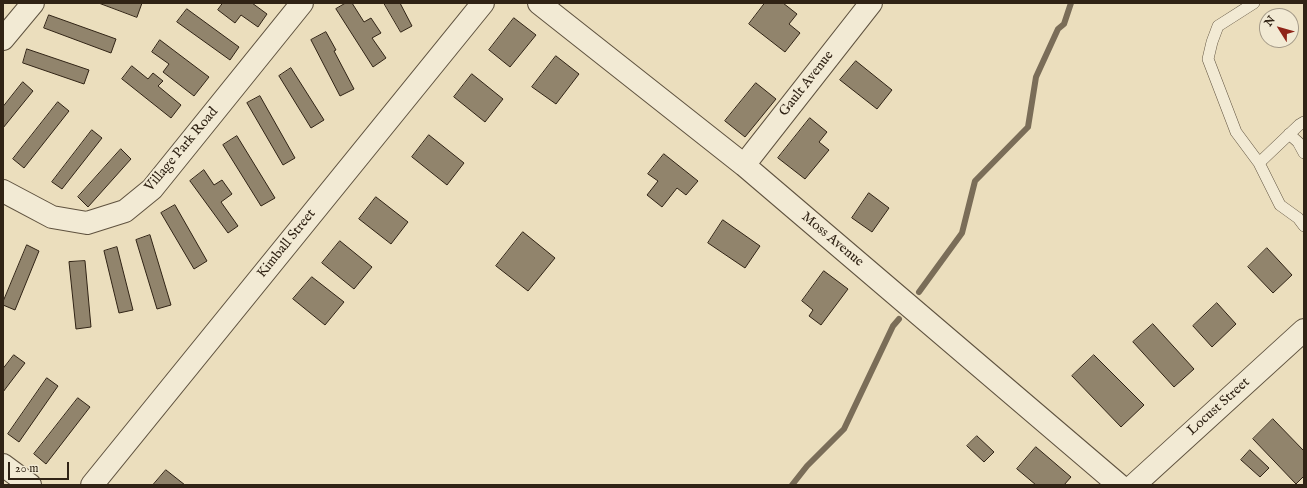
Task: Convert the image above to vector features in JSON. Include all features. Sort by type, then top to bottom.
[{"type":"street","points":[[3,39],[33,3]]},
{"type":"street","name":"Village Park Road","points":[[3,191],[52,216],[87,223],[125,211],[152,189],[302,3]]},
{"type":"street","name":"Kimball Street","points":[[92,485],[483,3]]},
{"type":"street","name":"Moss Avenue","points":[[539,3],[744,165],[1119,485]]},
{"type":"street","name":"Gault Avenue","points":[[744,165],[871,3]]},
{"type":"street","name":"Locust Street","points":[[1134,485],[1304,330]]},
{"type":"street","points":[[3,465],[30,485]]},
{"type":"lane","points":[[1254,3],[1218,26],[1208,59],[1236,132],[1259,163],[1280,205],[1298,218],[1304,226]]},
{"type":"lane","points":[[1259,163],[1289,134],[1304,122]]},
{"type":"lane","points":[[1289,134],[1298,142],[1304,153]]},
{"type":"building","points":[[99,3],[142,3],[137,17]]},
{"type":"building","points":[[223,3],[252,3],[267,14],[258,27],[241,15],[235,23],[218,10]]},
{"type":"building","points":[[346,3],[352,3],[364,22],[371,18],[381,33],[372,38],[386,58],[373,67],[336,9]]},
{"type":"building","points":[[384,3],[400,3],[412,26],[401,32]]},
{"type":"building","points":[[765,3],[783,3],[797,14],[789,24],[800,33],[785,52],[749,24]]},
{"type":"building","points":[[187,9],[239,47],[230,60],[177,22]]},
{"type":"building","points":[[49,15],[116,39],[111,53],[44,28]]},
{"type":"building","points":[[514,18],[536,35],[510,67],[489,50]]},
{"type":"building","points":[[326,32],[354,89],[340,96],[311,40]]},
{"type":"building","points":[[160,40],[209,77],[194,96],[163,72],[169,64],[152,52]]},
{"type":"building","points":[[27,49],[89,70],[84,84],[23,63]]},
{"type":"building","points":[[556,56],[579,74],[556,104],[532,87]]},
{"type":"building","points":[[856,61],[892,90],[877,109],[840,80]]},
{"type":"building","points":[[132,66],[148,79],[153,73],[163,81],[158,86],[181,105],[171,118],[122,79]]},
{"type":"building","points":[[291,68],[324,120],[311,128],[279,76]]},
{"type":"building","points":[[472,74],[503,99],[485,122],[454,97]]},
{"type":"building","points":[[23,82],[33,91],[3,128],[3,107]]},
{"type":"building","points":[[756,83],[776,99],[745,137],[725,121]]},
{"type":"building","points":[[260,96],[295,158],[283,165],[247,103]]},
{"type":"building","points":[[58,102],[69,111],[24,168],[13,159]]},
{"type":"building","points":[[810,118],[827,132],[819,142],[829,150],[805,179],[778,158]]},
{"type":"building","points":[[92,130],[102,138],[62,189],[52,182]]},
{"type":"building","points":[[429,135],[464,163],[447,185],[412,157]]},
{"type":"building","points":[[237,136],[275,198],[261,206],[223,145]]},
{"type":"building","points":[[121,149],[131,159],[88,207],[78,197]]},
{"type":"building","points":[[664,154],[698,181],[686,195],[677,188],[662,207],[647,195],[658,181],[648,174]]},
{"type":"building","points":[[204,170],[214,185],[222,180],[232,194],[221,202],[238,226],[228,233],[190,181]]},
{"type":"building","points":[[869,193],[889,208],[872,232],[852,218]]},
{"type":"building","points":[[376,197],[408,222],[391,244],[359,219]]},
{"type":"building","points":[[175,205],[207,261],[194,269],[161,213]]},
{"type":"building","points":[[723,220],[760,246],[745,268],[708,243]]},
{"type":"building","points":[[523,232],[555,258],[528,291],[496,266]]},
{"type":"building","points":[[150,235],[171,305],[157,309],[136,240]]},
{"type":"building","points":[[340,241],[372,267],[354,289],[322,263]]},
{"type":"building","points":[[27,245],[39,251],[15,310],[3,305],[3,302]]},
{"type":"building","points":[[117,247],[133,310],[119,313],[104,251]]},
{"type":"building","points":[[1267,248],[1292,275],[1273,293],[1248,267]]},
{"type":"building","points":[[85,261],[91,327],[76,329],[69,262]]},
{"type":"building","points":[[824,271],[848,289],[821,325],[809,316],[813,310],[802,301]]},
{"type":"building","points":[[312,277],[344,302],[325,325],[293,299]]},
{"type":"building","points":[[1217,303],[1236,324],[1212,347],[1193,326]]},
{"type":"building","points":[[1153,324],[1194,369],[1174,387],[1133,342]]},
{"type":"building","points":[[14,355],[25,363],[3,392],[3,369]]},
{"type":"building","points":[[1094,355],[1144,405],[1121,427],[1072,376]]},
{"type":"building","points":[[47,378],[58,386],[19,442],[8,434]]},
{"type":"building","points":[[78,398],[90,407],[46,464],[34,454]]},
{"type":"building","points":[[1273,419],[1304,451],[1304,476],[1296,484],[1253,439]]},
{"type":"building","points":[[977,436],[994,452],[984,462],[967,446]]},
{"type":"building","points":[[1036,447],[1071,477],[1064,485],[1036,485],[1017,469]]},
{"type":"building","points":[[1250,450],[1269,468],[1260,477],[1241,460]]},
{"type":"building","points":[[166,470],[185,485],[153,485]]},
{"type":"waterway","points":[[919,292],[962,233],[975,181],[1028,127],[1036,77],[1058,29],[1064,24],[1071,3]]},
{"type":"waterway","points":[[792,485],[807,466],[844,429],[893,326],[899,319]]}]
